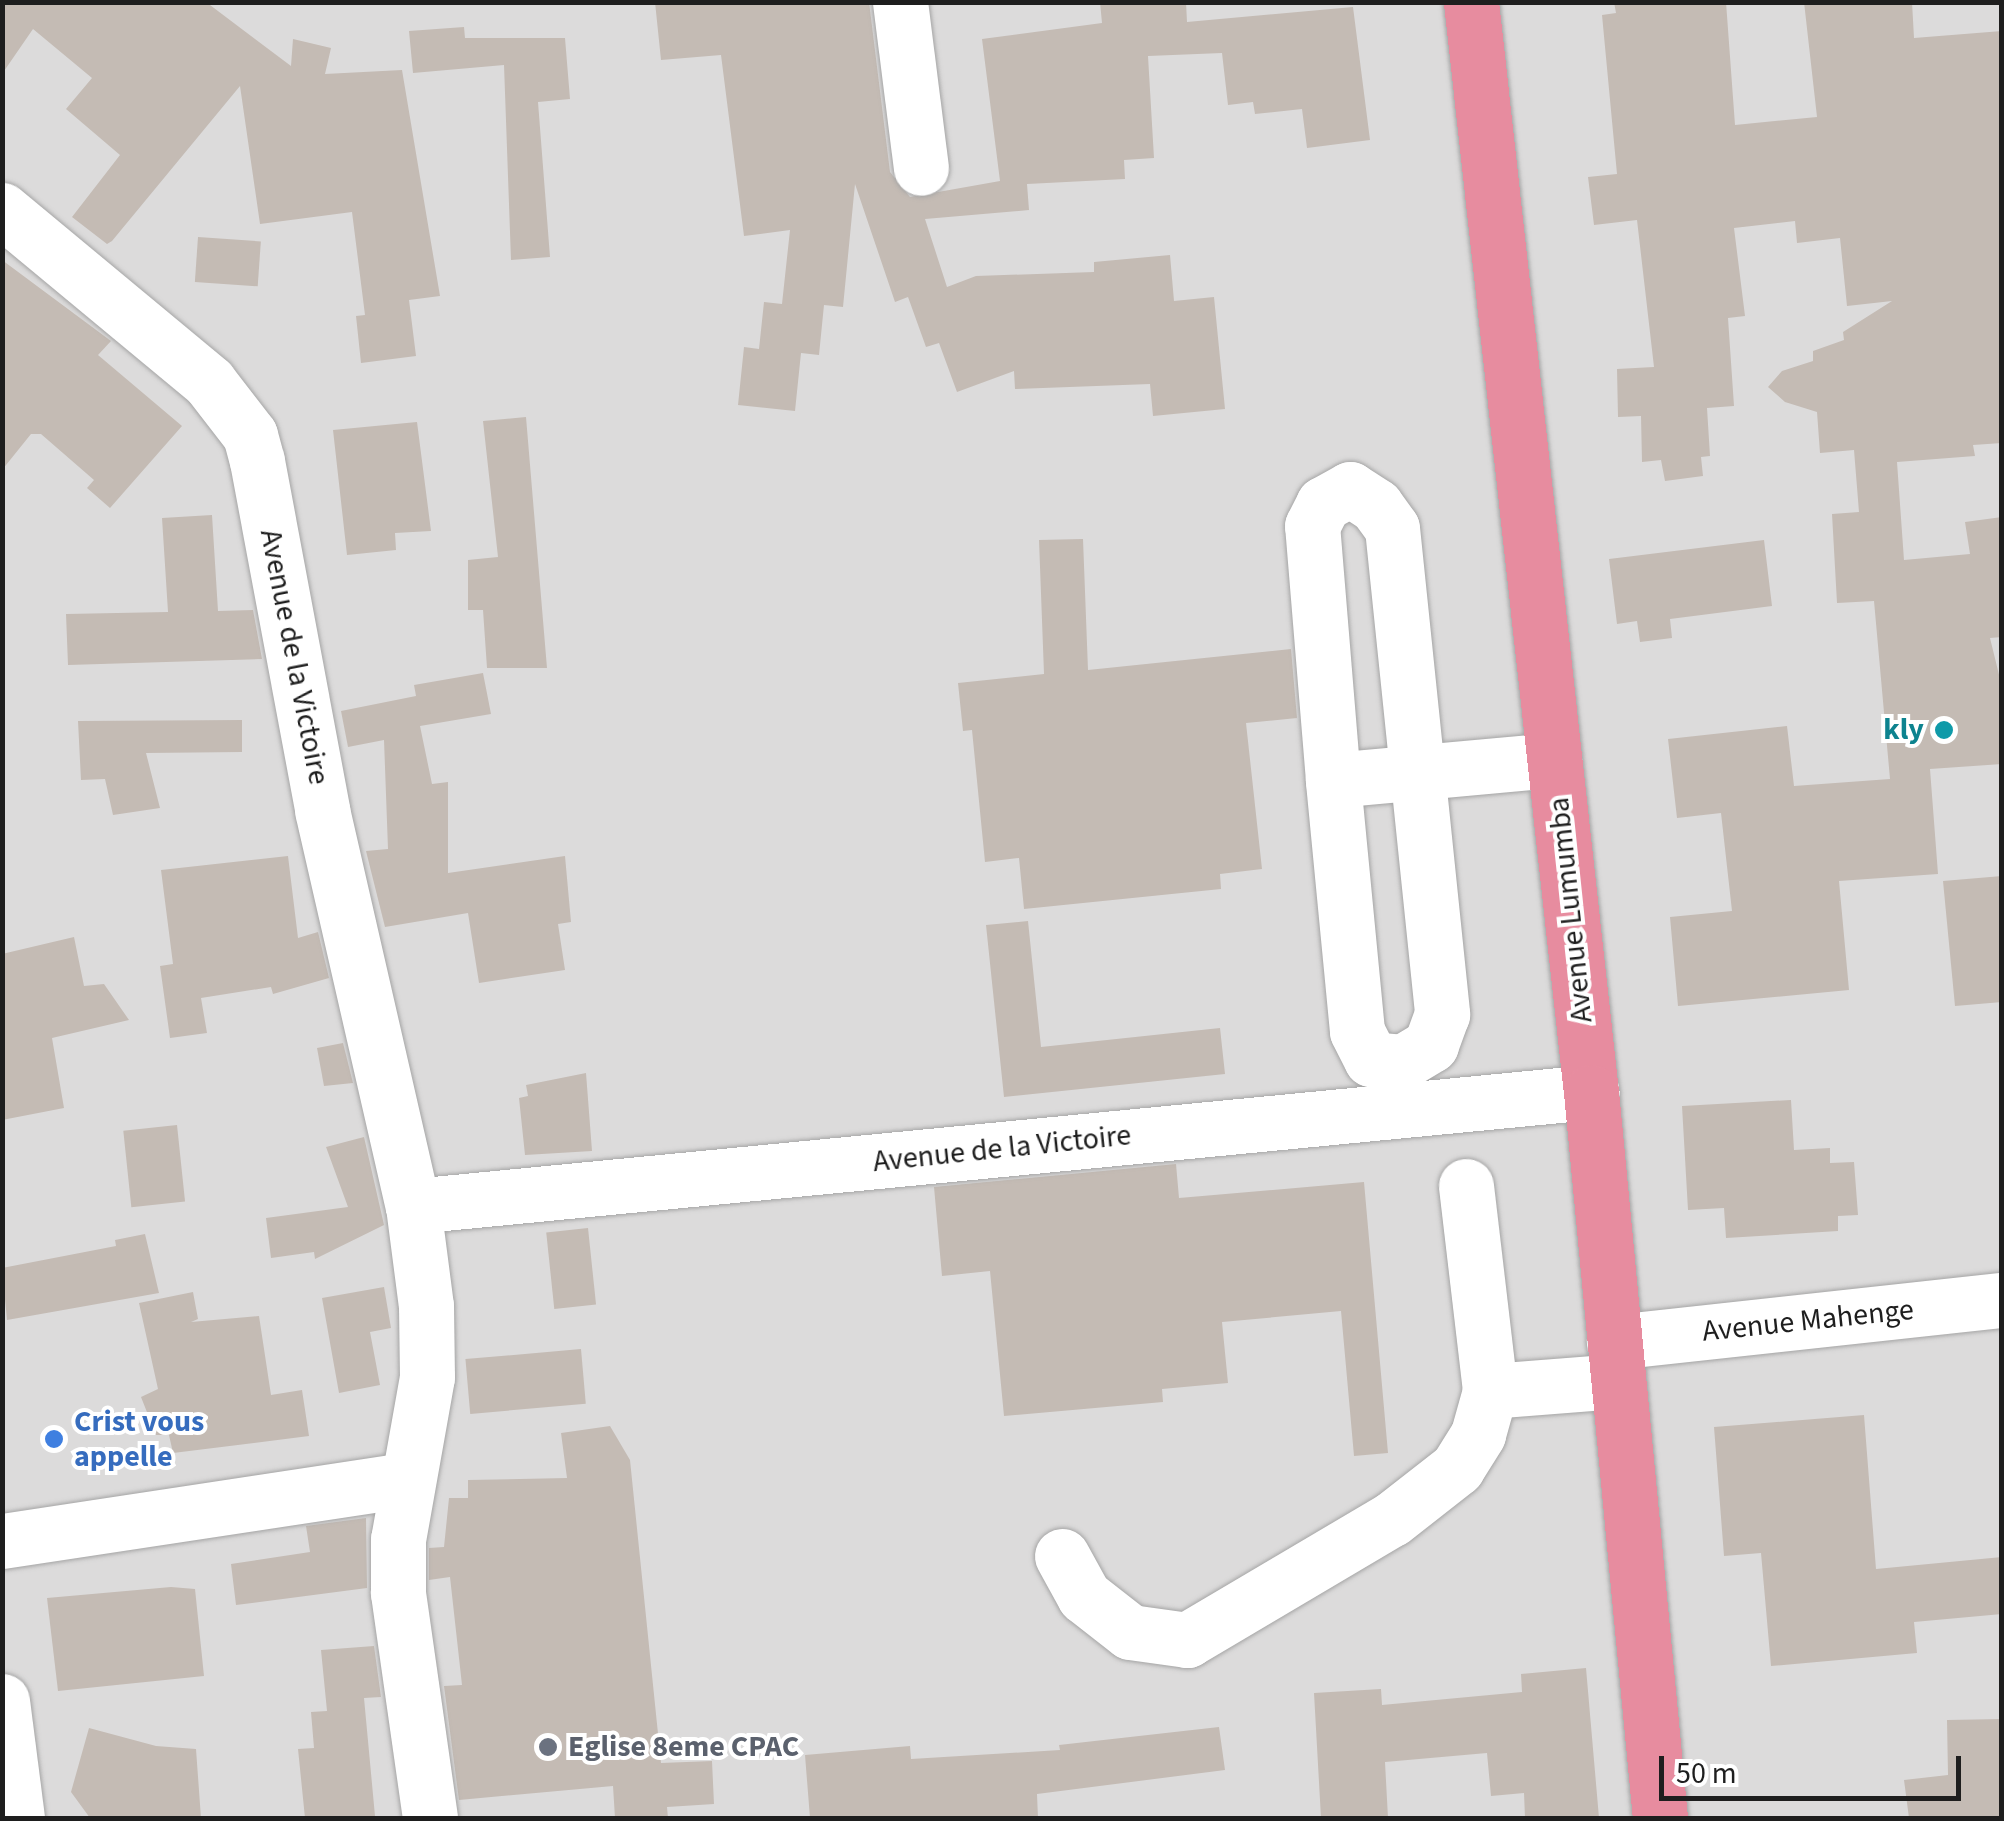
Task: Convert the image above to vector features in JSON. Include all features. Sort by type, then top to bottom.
[{"type":"highway","name":"Avenue Lumumba","points":[[1472,2],[1590,1092],[1660,1818]]},
{"type":"street","points":[[900,2],[921,168]]},
{"type":"street","name":"Avenue de la Victoire","points":[[2,210],[209,382],[250,434],[322,810],[413,1206],[426,1306],[427,1377],[404,1480],[398,1593],[430,1818]]},
{"type":"street","points":[[1350,490],[1376,506],[1392,528],[1417,774],[1442,1014],[1431,1045],[1403,1062],[1371,1059],[1356,1030],[1312,526],[1323,504],[1350,490]]},
{"type":"street","points":[[1334,780],[1554,760]]},
{"type":"street","name":"Avenue de la Victoire","points":[[413,1206],[1590,1092]]},
{"type":"street","points":[[1062,1556],[1084,1596],[1130,1632],[1187,1640],[1392,1519],[1457,1468],[1478,1434],[1490,1391],[1466,1186]]},
{"type":"street","name":"Avenue Mahenge","points":[[1490,1391],[1616,1361],[2002,1300]]},
{"type":"street","points":[[2,1541],[404,1480]]},
{"type":"street","points":[[2,1701],[18,1818]]},
{"type":"shaded area","points":[[3,3],[2001,3],[2001,1818],[3,1818]]},
{"type":"building","points":[[2,2],[206,2],[291,66],[293,39],[331,48],[325,74],[402,70],[440,296],[409,300],[416,356],[361,363],[356,316],[365,315],[352,212],[260,224],[240,86],[112,241],[107,244],[72,217],[120,155],[66,109],[92,78],[33,29],[2,74]]},
{"type":"building","points":[[655,2],[869,2],[890,172],[910,197],[1000,181],[982,39],[1102,23],[1100,2],[1186,2],[1187,22],[1353,7],[1370,140],[1307,148],[1302,109],[1255,114],[1253,102],[1228,105],[1222,53],[1148,56],[1154,158],[1124,160],[1125,179],[1027,184],[1029,210],[925,219],[947,287],[976,276],[1094,272],[1094,262],[1170,255],[1174,301],[1214,297],[1225,409],[1153,416],[1150,384],[1015,389],[1014,371],[957,392],[939,343],[926,347],[908,297],[895,302],[855,184],[843,307],[824,305],[819,355],[801,353],[795,411],[738,405],[744,347],[759,349],[764,302],[782,304],[790,230],[744,236],[721,55],[661,60]]},
{"type":"building","points":[[1614,2],[1726,2],[1735,125],[1817,117],[1804,2],[1912,2],[1914,38],[2002,31],[2002,443],[1973,445],[1975,456],[1897,462],[1904,560],[1970,554],[1965,522],[2002,517],[2002,637],[1990,638],[2002,687],[2002,764],[1930,769],[1938,874],[1839,881],[1849,990],[1678,1006],[1670,917],[1732,911],[1721,813],[1677,818],[1668,739],[1787,726],[1794,786],[1890,779],[1874,601],[1837,603],[1832,514],[1859,512],[1854,450],[1820,453],[1817,412],[1785,402],[1768,387],[1782,371],[1813,361],[1813,351],[1844,340],[1843,332],[1892,301],[1847,306],[1840,238],[1797,243],[1795,221],[1734,228],[1745,316],[1728,318],[1734,406],[1707,408],[1710,456],[1701,457],[1703,476],[1665,481],[1661,460],[1642,462],[1641,416],[1618,417],[1617,369],[1654,367],[1637,220],[1594,225],[1588,177],[1617,174],[1602,15],[1616,13]]},
{"type":"building","points":[[464,27],[465,38],[565,38],[570,99],[538,102],[550,257],[511,260],[504,65],[413,73],[409,31]]},
{"type":"building","points":[[198,237],[261,241],[258,286],[195,282]]},
{"type":"building","points":[[2,260],[111,341],[98,355],[182,426],[110,508],[87,488],[94,480],[41,434],[31,434],[2,470]]},
{"type":"building","points":[[526,417],[547,668],[487,668],[483,610],[468,610],[468,560],[498,557],[483,421]]},
{"type":"building","points":[[417,422],[431,531],[395,533],[396,550],[347,555],[333,430]]},
{"type":"building","points":[[212,515],[218,611],[253,610],[262,659],[68,665],[66,614],[168,612],[162,518]]},
{"type":"building","points":[[1083,539],[1088,670],[1291,649],[1297,718],[1246,723],[1262,869],[1220,874],[1221,889],[1024,909],[1019,858],[985,862],[972,730],[963,731],[958,683],[1044,674],[1039,540]]},
{"type":"building","points":[[1764,540],[1772,606],[1670,619],[1672,638],[1640,642],[1637,621],[1617,624],[1609,559]]},
{"type":"building","points":[[483,673],[491,714],[420,726],[432,784],[448,782],[448,873],[565,856],[571,922],[558,924],[565,970],[479,983],[468,913],[385,927],[366,851],[388,849],[384,740],[348,747],[341,711],[416,696],[414,685]]},
{"type":"building","points":[[242,720],[242,752],[146,753],[160,808],[113,815],[105,779],[81,780],[78,721]]},
{"type":"building","points":[[288,856],[298,938],[318,932],[329,978],[273,994],[271,987],[201,998],[207,1033],[170,1038],[160,966],[173,964],[161,870]]},
{"type":"building","points":[[2002,876],[2002,1002],[1955,1006],[1943,881]]},
{"type":"building","points":[[1028,921],[1041,1047],[1220,1028],[1225,1074],[1004,1097],[986,925]]},
{"type":"building","points":[[74,937],[84,986],[104,984],[129,1020],[52,1038],[64,1108],[2,1120],[2,954]]},
{"type":"building","points":[[343,1043],[353,1083],[324,1086],[317,1048]]},
{"type":"building","points":[[586,1073],[592,1151],[525,1155],[519,1098],[528,1096],[526,1085]]},
{"type":"building","points":[[1791,1100],[1794,1150],[1830,1148],[1830,1163],[1854,1162],[1858,1215],[1838,1216],[1838,1231],[1726,1238],[1724,1208],[1688,1210],[1682,1106]]},
{"type":"building","points":[[177,1125],[185,1202],[131,1207],[123,1131]]},
{"type":"building","points":[[364,1137],[384,1225],[315,1259],[314,1252],[271,1258],[266,1218],[348,1207],[326,1147]]},
{"type":"building","points":[[1176,1164],[1179,1198],[1364,1182],[1388,1453],[1354,1456],[1341,1311],[1222,1322],[1228,1383],[1162,1389],[1163,1402],[1004,1416],[990,1271],[942,1276],[934,1187]]},
{"type":"building","points":[[588,1228],[596,1305],[554,1309],[546,1232]]},
{"type":"building","points":[[145,1234],[159,1293],[7,1320],[2,1268],[116,1246],[115,1240]]},
{"type":"building","points":[[384,1287],[391,1328],[370,1332],[380,1385],[339,1393],[322,1298]]},
{"type":"building","points":[[193,1292],[198,1319],[191,1322],[259,1316],[271,1395],[302,1390],[309,1436],[173,1453],[169,1435],[156,1435],[141,1397],[158,1389],[139,1303]]},
{"type":"building","points":[[581,1349],[586,1404],[470,1414],[465,1359]]},
{"type":"building","points":[[1864,1415],[1876,1569],[2002,1557],[2002,1614],[1914,1622],[1917,1653],[1771,1666],[1761,1553],[1724,1556],[1714,1427]]},
{"type":"building","points":[[610,1426],[630,1460],[661,1763],[712,1761],[714,1804],[667,1807],[668,1818],[615,1818],[613,1786],[459,1800],[444,1686],[462,1685],[450,1577],[429,1580],[429,1548],[444,1547],[449,1498],[468,1498],[468,1480],[567,1478],[561,1433]]},
{"type":"building","points":[[366,1518],[367,1588],[236,1605],[231,1564],[310,1552],[306,1526]]},
{"type":"building","points":[[171,1587],[195,1589],[204,1676],[58,1691],[47,1598]]},
{"type":"building","points":[[374,1646],[381,1697],[364,1698],[375,1816],[305,1818],[298,1749],[314,1748],[311,1712],[327,1711],[321,1650]]},
{"type":"building","points":[[1586,1668],[1599,1818],[1525,1818],[1524,1793],[1491,1796],[1487,1753],[1385,1762],[1388,1818],[1321,1818],[1314,1693],[1381,1689],[1382,1705],[1522,1692],[1521,1674]]},
{"type":"building","points":[[2002,1719],[2002,1818],[1909,1818],[1904,1780],[1948,1775],[1947,1720]]},
{"type":"building","points":[[1219,1727],[1225,1770],[1037,1794],[1038,1818],[810,1818],[805,1755],[910,1746],[911,1759],[1060,1750],[1059,1745]]},
{"type":"building","points":[[89,1728],[156,1746],[196,1749],[201,1818],[90,1818],[71,1792]]},
{"type":"place","name":"kly","points":[[1944,730]]},
{"type":"place","name":"Crist vous appelle","points":[[54,1439]]},
{"type":"place","name":"Eglise 8eme CPAC","points":[[548,1747]]}]
